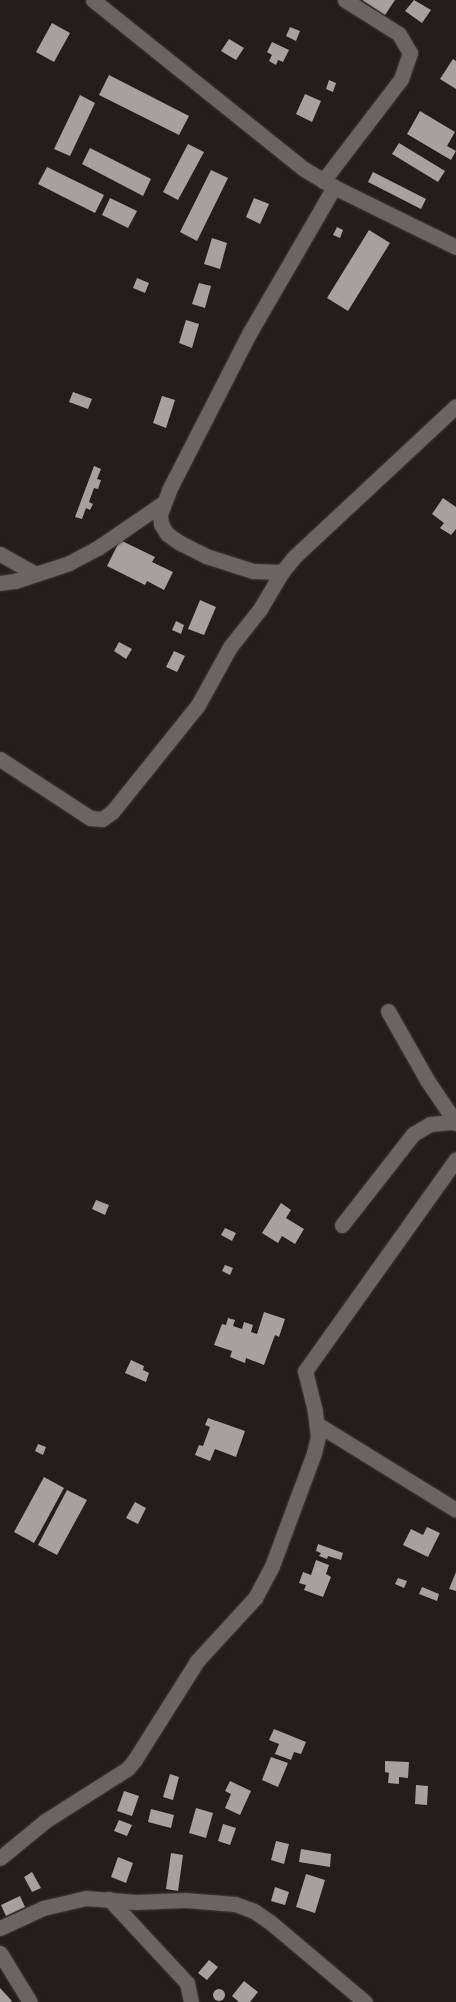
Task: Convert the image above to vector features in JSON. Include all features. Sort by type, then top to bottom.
[{"type":"street","points":[[93,0],[286,155],[329,184],[456,247]]},
{"type":"street","points":[[282,572],[253,571],[229,565],[180,543],[167,534],[161,524],[163,504],[250,332],[329,184],[401,79],[410,53],[399,34],[345,0]]},
{"type":"street","points":[[0,759],[80,814],[90,818],[102,819],[112,812],[198,705],[230,647],[260,609],[282,572],[304,547],[456,406]]},
{"type":"street","points":[[0,582],[15,581],[68,563],[99,547],[163,504]]},
{"type":"street","points":[[0,554],[36,574]]},
{"type":"street","points":[[342,1225],[413,1134],[430,1124],[455,1122],[427,1080],[388,1010]]},
{"type":"street","points":[[2,1852],[50,1817],[126,1769],[134,1761],[197,1661],[256,1598],[272,1566],[314,1453],[318,1437],[317,1424],[305,1371],[456,1159]]},
{"type":"street","points":[[317,1424],[456,1510]]},
{"type":"street","points":[[0,1928],[42,1908],[86,1898],[136,1902],[214,1901],[235,1904],[254,1912],[324,1966],[365,2002]]},
{"type":"street","points":[[109,1900],[187,1983],[191,2002]]},
{"type":"street","points":[[0,1953],[30,2002]]},
{"type":"building","points":[[362,0],[395,0],[385,15]]},
{"type":"building","points":[[414,0],[431,10],[422,23],[405,11]]},
{"type":"building","points":[[52,23],[70,33],[54,62],[36,52]]},
{"type":"building","points":[[290,27],[300,31],[296,41],[286,36]]},
{"type":"building","points":[[229,39],[244,48],[236,60],[221,51]]},
{"type":"building","points":[[272,42],[289,50],[283,62],[278,60],[276,65],[269,61],[272,55],[267,52]]},
{"type":"building","points":[[453,59],[456,61],[456,89],[440,79]]},
{"type":"building","points":[[109,75],[189,116],[179,135],[99,95]]},
{"type":"building","points":[[329,80],[336,83],[333,92],[326,89]]},
{"type":"building","points":[[305,94],[321,101],[312,122],[296,114]]},
{"type":"building","points":[[80,95],[95,103],[70,156],[54,149]]},
{"type":"building","points":[[420,111],[455,132],[447,146],[456,151],[451,160],[407,134]]},
{"type":"building","points":[[399,143],[445,171],[438,182],[392,154]]},
{"type":"building","points":[[188,144],[204,152],[178,200],[163,192]]},
{"type":"building","points":[[90,148],[151,179],[143,196],[82,164]]},
{"type":"building","points":[[47,167],[104,195],[95,213],[38,184]]},
{"type":"building","points":[[211,170],[228,178],[197,241],[180,232]]},
{"type":"building","points":[[373,172],[426,199],[421,209],[368,182]]},
{"type":"building","points":[[110,198],[137,211],[128,228],[102,215]]},
{"type":"building","points":[[254,198],[269,204],[260,224],[246,217]]},
{"type":"building","points":[[337,227],[343,230],[340,238],[333,235]]},
{"type":"building","points":[[369,230],[390,243],[348,311],[327,298]]},
{"type":"building","points":[[212,238],[227,243],[220,269],[204,264]]},
{"type":"building","points":[[137,278],[149,283],[145,293],[133,288]]},
{"type":"building","points":[[199,283],[211,286],[205,308],[192,304]]},
{"type":"building","points":[[186,320],[199,324],[192,348],[179,343]]},
{"type":"building","points":[[73,392],[92,399],[88,409],[69,402]]},
{"type":"building","points":[[162,396],[175,400],[166,428],[153,423]]},
{"type":"building","points":[[94,466],[101,469],[97,479],[101,480],[98,489],[94,488],[89,502],[93,504],[90,510],[86,508],[82,519],[75,517]]},
{"type":"building","points":[[443,498],[456,507],[456,529],[451,535],[440,528],[444,523],[432,514]]},
{"type":"building","points":[[120,540],[155,557],[152,562],[173,572],[164,590],[147,581],[145,585],[107,566]]},
{"type":"building","points":[[200,600],[216,607],[204,635],[188,629]]},
{"type":"building","points":[[176,621],[184,625],[181,634],[172,630]]},
{"type":"building","points":[[119,642],[132,649],[126,659],[114,651]]},
{"type":"building","points":[[174,651],[185,656],[177,672],[166,667]]},
{"type":"building","points":[[96,1200],[109,1205],[105,1215],[92,1209]]},
{"type":"building","points":[[281,1203],[291,1210],[286,1218],[304,1229],[295,1244],[282,1236],[278,1243],[262,1233]]},
{"type":"building","points":[[225,1228],[236,1233],[232,1241],[221,1235]]},
{"type":"building","points":[[225,1265],[233,1268],[230,1275],[222,1271]]},
{"type":"building","points":[[264,1312],[285,1319],[279,1337],[275,1335],[264,1365],[246,1358],[245,1363],[230,1357],[232,1351],[214,1345],[222,1324],[226,1325],[228,1318],[235,1320],[233,1326],[242,1329],[244,1322],[253,1325],[251,1332],[257,1334]]},
{"type":"building","points":[[131,1360],[144,1366],[143,1370],[149,1373],[146,1382],[125,1373]]},
{"type":"building","points":[[208,1418],[245,1431],[236,1457],[215,1449],[210,1461],[195,1455],[199,1445],[203,1446],[210,1427],[205,1425]]},
{"type":"building","points":[[38,1444],[46,1447],[43,1455],[35,1451]]},
{"type":"building","points":[[44,1477],[64,1488],[34,1543],[14,1532]]},
{"type":"building","points":[[67,1490],[87,1500],[57,1555],[38,1545]]},
{"type":"building","points":[[135,1502],[146,1508],[138,1524],[126,1518]]},
{"type":"building","points":[[427,1527],[440,1533],[428,1557],[403,1545],[411,1529],[423,1535]]},
{"type":"building","points":[[318,1544],[343,1553],[341,1560],[328,1556],[327,1559],[319,1556],[321,1553],[316,1551]]},
{"type":"building","points":[[316,1560],[329,1565],[326,1574],[331,1577],[323,1597],[304,1590],[306,1585],[299,1583],[303,1572],[311,1575]]},
{"type":"building","points":[[456,1572],[456,1591],[449,1589]]},
{"type":"building","points":[[398,1578],[407,1581],[404,1588],[395,1584]]},
{"type":"building","points":[[422,1587],[439,1594],[437,1601],[419,1594]]},
{"type":"building","points":[[274,1729],[306,1742],[301,1754],[294,1752],[291,1760],[275,1754],[279,1744],[269,1740]]},
{"type":"building","points":[[271,1757],[288,1763],[278,1787],[262,1780]]},
{"type":"building","points":[[385,1761],[409,1762],[408,1778],[399,1777],[399,1784],[388,1783],[389,1773],[385,1772]]},
{"type":"building","points":[[170,1774],[179,1777],[173,1800],[163,1797]]},
{"type":"building","points":[[230,1781],[251,1791],[240,1815],[225,1808],[231,1794],[225,1791]]},
{"type":"building","points":[[416,1785],[428,1786],[427,1805],[415,1804]]},
{"type":"building","points":[[124,1791],[139,1796],[132,1816],[117,1811]]},
{"type":"building","points":[[196,1808],[213,1813],[206,1838],[189,1833]]},
{"type":"building","points":[[151,1809],[174,1815],[171,1828],[148,1822]]},
{"type":"building","points":[[119,1820],[132,1825],[127,1836],[114,1831]]},
{"type":"building","points":[[223,1824],[236,1828],[230,1845],[218,1841]]},
{"type":"building","points":[[276,1841],[289,1844],[284,1864],[271,1860]]},
{"type":"building","points":[[301,1849],[331,1854],[330,1867],[299,1862]]},
{"type":"building","points":[[171,1853],[183,1855],[178,1891],[166,1889]]},
{"type":"building","points":[[118,1857],[133,1863],[126,1883],[111,1877]]},
{"type":"building","points":[[32,1872],[41,1888],[32,1892],[24,1877]]},
{"type":"building","points":[[306,1874],[325,1880],[315,1913],[296,1907]]},
{"type":"building","points":[[275,1887],[289,1892],[285,1905],[271,1901]]},
{"type":"building","points":[[20,1896],[25,1907],[6,1916],[1,1905]]},
{"type":"building","points":[[209,1960],[218,1967],[207,1980],[198,1973]]},
{"type":"building","points":[[244,1981],[258,1992],[250,2002],[239,2002],[232,1996]]},
{"type":"building","points":[[0,1988],[12,2001],[0,2002]]},
{"type":"building","points":[[217,1989],[221,1989],[225,1995],[221,2001],[217,2001],[213,1997],[213,1993]]}]
